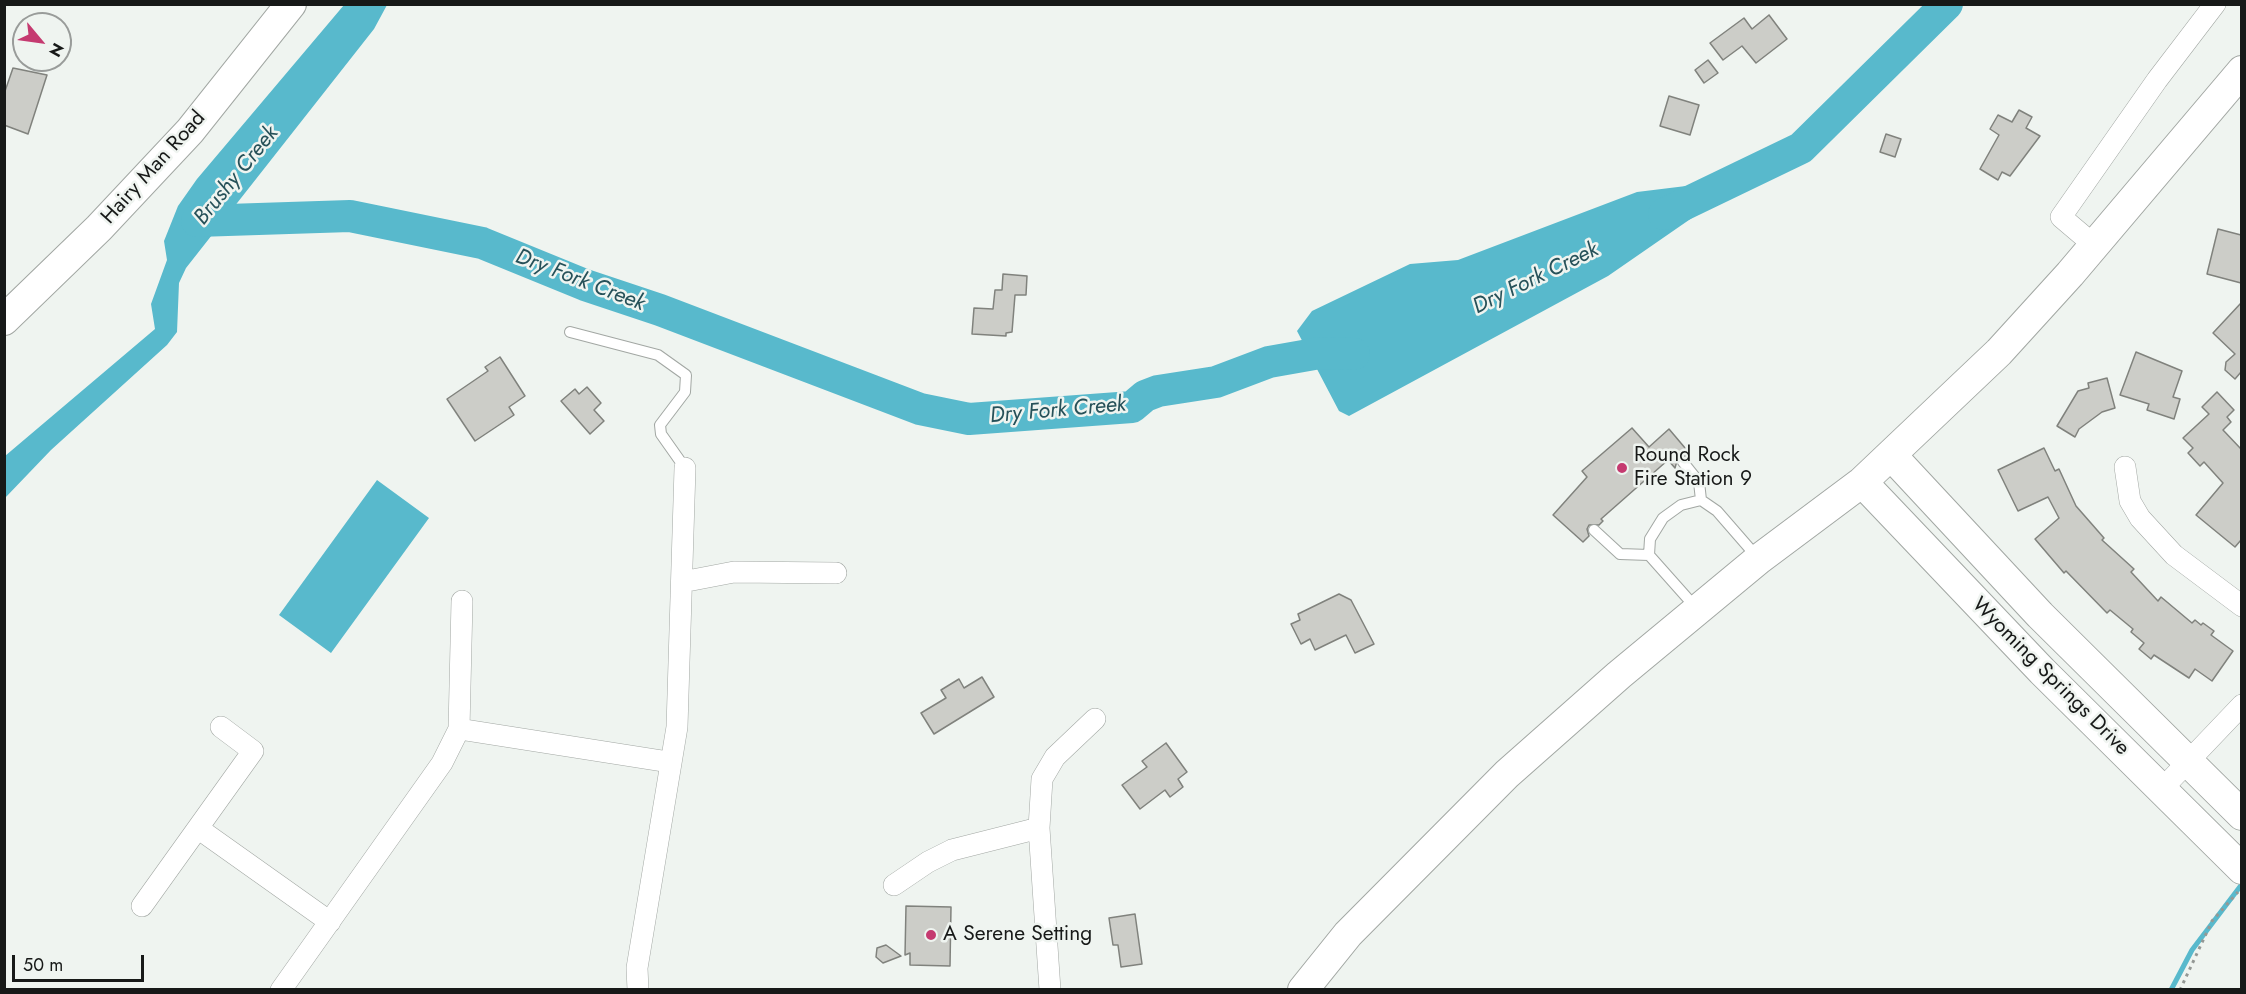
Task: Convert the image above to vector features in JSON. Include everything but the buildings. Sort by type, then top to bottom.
[{"type":"street","name":"Hairy Man Road","points":[[4,320],[99,228],[182,140],[251,58],[291,4]]},
{"type":"street","points":[[2094,245],[2061,217],[2157,80],[2215,4]]},
{"type":"street","points":[[1303,990],[1348,934],[1507,774],[1619,675],[1759,559],[1862,482],[1999,352],[2094,245],[2241,71]]},
{"type":"street","name":"Wyoming Springs Drive","points":[[1891,455],[2040,615],[2237,810]]},
{"type":"street","points":[[2125,467],[2130,501],[2140,518],[2174,555],[2241,606]]},
{"type":"street","points":[[638,990],[637,968],[676,727],[685,468]]},
{"type":"street","name":"Wyoming Springs Drive","points":[[1862,482],[2042,670],[2241,869]]},
{"type":"street","points":[[682,582],[734,572],[836,573]]},
{"type":"street","points":[[281,990],[442,763],[459,729],[462,601]]},
{"type":"street","points":[[2162,789],[2241,705]]},
{"type":"street","points":[[1050,990],[1038,828],[1045,771],[1055,757],[1095,719]]},
{"type":"street","points":[[142,906],[200,829],[253,751],[221,727]]},
{"type":"street","points":[[459,729],[669,762]]},
{"type":"street","points":[[894,885],[928,862],[952,850],[1038,828]]},
{"type":"street","points":[[200,829],[330,922]]},
{"type":"lane","points":[[570,332],[658,355],[686,375],[685,392],[660,425],[661,434],[685,468]]},
{"type":"lane","points":[[1683,462],[1699,482],[1701,500]]},
{"type":"lane","points":[[1698,610],[1649,555],[1650,539],[1663,518],[1681,505],[1701,500],[1718,511],[1759,559]]},
{"type":"lane","points":[[1594,530],[1620,554],[1649,555]]},
{"type":"path","points":[[2180,990],[2212,921],[2241,888]]},
{"type":"water","name":"Brushy Creek","points":[[344,5],[387,5],[374,29],[186,268],[179,283],[177,332],[167,345],[51,450],[5,498],[5,456],[155,329],[151,304],[167,260],[164,241],[178,206],[197,179]]},
{"type":"water","points":[[1686,186],[1715,202],[1608,276],[1349,416],[1339,411],[1297,331],[1312,311],[1410,264],[1458,260],[1637,192]]},
{"type":"water","points":[[377,480],[429,518],[331,653],[279,615]]},
{"type":"waterway","name":"Dry Fork Creek","points":[[1664,214],[1801,148],[1947,4]]},
{"type":"waterway","name":"Dry Fork Creek","points":[[197,221],[350,216],[482,243],[585,285],[660,310],[920,409],[969,419],[1132,407],[1145,396],[1158,391],[1216,382],[1269,362],[1320,353],[1354,354]]},
{"type":"waterway","points":[[2171,990],[2192,950],[2242,884]]},
{"type":"place","name":"Round Rock Fire Station 9","points":[[1622,468]]},
{"type":"place","name":"A Serene Setting","points":[[931,935]]}]
